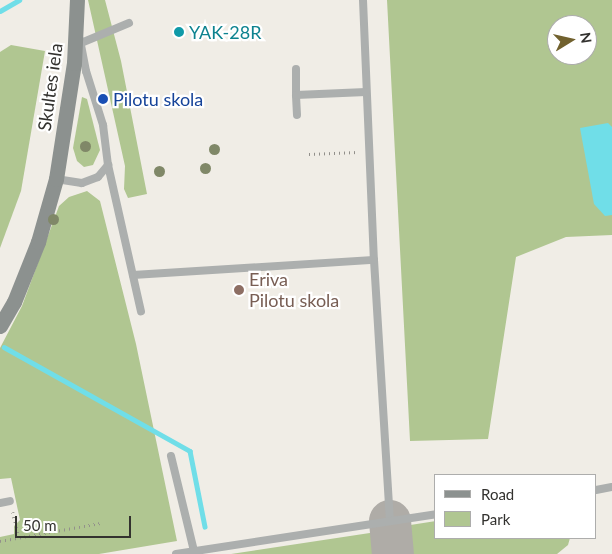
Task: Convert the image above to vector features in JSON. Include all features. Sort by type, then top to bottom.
[{"type":"main road","name":"Skultes iela","points":[[0,326],[14,302],[38,242],[56,179],[77,28],[77,0]]},
{"type":"lane","points":[[363,0],[374,260],[390,521]]},
{"type":"lane","points":[[81,43],[129,22]]},
{"type":"lane","points":[[77,28],[86,71],[104,133],[108,166],[142,311]]},
{"type":"lane","points":[[296,69],[297,115]]},
{"type":"lane","points":[[296,95],[366,92]]},
{"type":"lane","points":[[56,179],[82,183],[98,177],[108,166]]},
{"type":"lane","points":[[133,275],[374,260]]},
{"type":"lane","points":[[171,456],[194,551]]},
{"type":"lane","points":[[597,490],[612,488]]},
{"type":"lane","points":[[0,503],[10,501]]},
{"type":"lane","points":[[176,554],[434,514]]},
{"type":"path","points":[[309,154],[369,151]]},
{"type":"path","points":[[10,501],[19,538]]},
{"type":"path","points":[[0,541],[100,523]]},
{"type":"green space","points":[[88,0],[105,0],[121,61],[147,194],[128,198],[124,189],[125,166]]},
{"type":"green space","points":[[387,0],[612,0],[612,235],[566,237],[516,257],[488,439],[410,441]]},
{"type":"green space","points":[[11,45],[45,51],[21,191],[0,248],[0,52]]},
{"type":"green space","points":[[82,97],[87,99],[100,150],[93,165],[84,167],[77,161],[73,148]]},
{"type":"green space","points":[[87,191],[100,201],[136,344],[177,541],[99,554],[0,554],[0,537],[14,534],[14,526],[20,520],[11,478],[0,479],[0,348],[22,306],[59,206],[69,197]]},
{"type":"green space","points":[[434,521],[434,539],[570,539],[568,545],[557,554],[406,554],[404,526]]},
{"type":"green space","points":[[383,531],[384,554],[231,554]]},
{"type":"water","points":[[608,123],[612,127],[612,215],[605,216],[594,204],[580,128]]},
{"type":"waterway","points":[[0,11],[19,0]]},
{"type":"waterway","points":[[4,347],[190,451],[205,527]]},
{"type":"taxiway","points":[[390,521],[393,554]]},
{"type":"place","name":"YAK-28R","points":[[179,32]]},
{"type":"place","name":"Pilotu skola","points":[[103,99]]},
{"type":"place","name":"Eriva Pilotu skola","points":[[239,290]]}]
